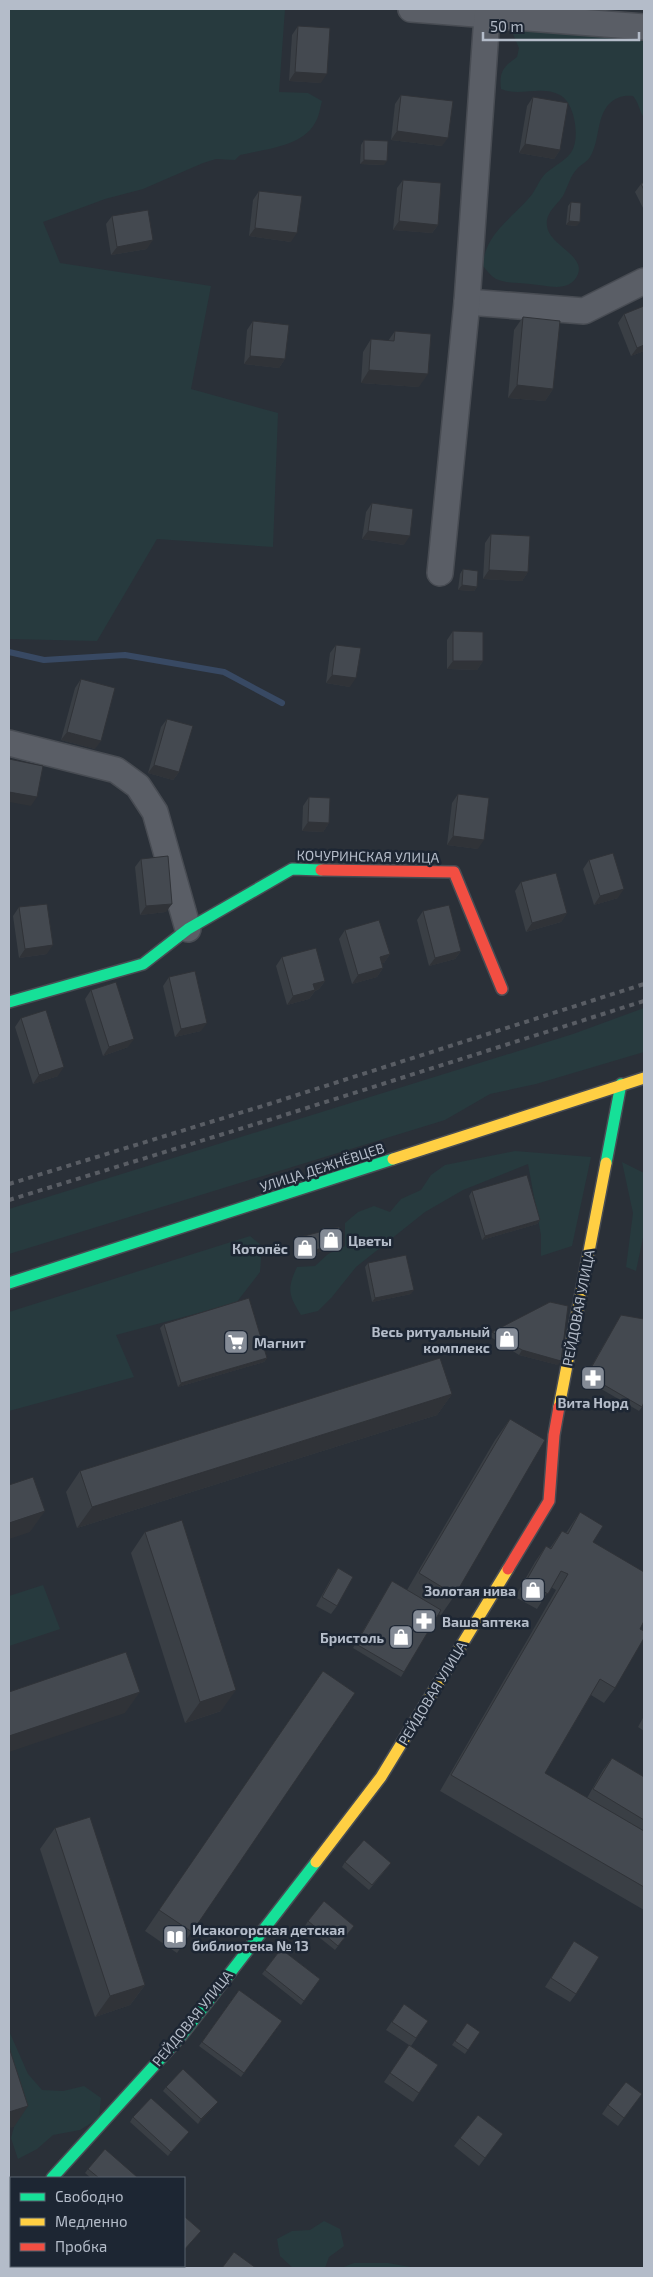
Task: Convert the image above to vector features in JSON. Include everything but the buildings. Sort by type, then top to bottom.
[{"type":"street","points":[[412,9],[644,27]]},
{"type":"street","points":[[440,573],[467,302],[487,16]]},
{"type":"street","points":[[467,302],[584,311],[644,282]]},
{"type":"street","points":[[9,743],[116,770],[138,786],[155,812],[188,929]]},
{"type":"street","name":"КОЧУРИНСКАЯ УЛИЦА","points":[[9,1002],[143,964],[188,929],[292,869],[454,872],[502,989]]},
{"type":"street","name":"УЛИЦА ДЕЖНЁВЦЕВ","points":[[9,1283],[644,1078]]},
{"type":"street","name":"РЕЙДОВАЯ УЛИЦА","points":[[53,2177],[182,2035],[381,1777],[549,1501],[554,1434],[621,1084]]},
{"type":"green space","points":[[9,9],[285,9],[279,92],[308,93],[322,101],[315,123],[309,131],[292,142],[271,149],[240,155],[235,160],[216,159],[203,163],[143,189],[105,199],[43,222],[60,263],[211,286],[191,389],[278,413],[273,547],[157,539],[97,641],[9,639]]},
{"type":"green space","points":[[517,27],[635,37],[644,40],[644,118],[633,96],[620,97],[609,104],[602,116],[590,157],[574,173],[564,194],[548,217],[547,226],[549,233],[572,255],[579,267],[578,274],[574,280],[564,286],[550,287],[500,281],[492,276],[483,266],[488,245],[493,236],[522,206],[546,173],[570,154],[576,137],[575,121],[569,105],[560,95],[545,91],[516,92],[501,89],[501,74],[503,70],[517,57],[519,48],[513,34]]},
{"type":"green space","points":[[644,1008],[644,1052],[536,1084],[490,1094],[445,1120],[9,1254],[9,1209],[573,1034]]},
{"type":"green space","points":[[515,1151],[591,1157],[572,1246],[541,1256],[541,1235],[528,1164],[463,1190],[425,1212],[356,1267],[318,1311],[301,1315],[293,1302],[290,1291],[297,1267],[315,1266],[328,1254],[345,1246],[345,1223],[358,1212],[374,1206],[390,1212],[401,1199],[421,1190],[431,1175],[445,1165]]},
{"type":"green space","points":[[622,1162],[644,1173],[644,1233],[636,1271],[626,1267],[633,1213]]},
{"type":"green space","points":[[250,1236],[262,1246],[260,1272],[236,1303],[116,1335],[134,1377],[9,1411],[9,1312]]},
{"type":"green space","points":[[43,1585],[60,1629],[9,1646],[9,1596]]},
{"type":"green space","points":[[9,2031],[28,2074],[42,2090],[63,2091],[84,2086],[101,2098],[99,2118],[80,2130],[53,2135],[37,2149],[18,2159],[11,2138],[14,2127],[9,2112]]},
{"type":"green space","points":[[324,2221],[340,2229],[344,2246],[329,2257],[325,2268],[293,2268],[280,2256],[277,2239],[292,2231],[310,2230]]},
{"type":"green space","points":[[354,2263],[388,2263],[416,2268],[341,2268]]},
{"type":"waterway","points":[[9,652],[44,660],[125,655],[224,672],[282,703]]},
{"type":"railway","points":[[9,1184],[269,1104],[644,984]]},
{"type":"railway","points":[[9,1200],[644,1001]]},
{"type":"traffic: fast","points":[[9,1002],[143,964],[188,929],[292,869],[321,870]]},
{"type":"traffic: fast","points":[[606,1163],[621,1084]]},
{"type":"traffic: fast","points":[[9,1283],[393,1159]]},
{"type":"traffic: fast","points":[[53,2177],[182,2035],[316,1862]]},
{"type":"traffic: slow","points":[[393,1159],[644,1078]]},
{"type":"traffic: slow","points":[[559,1407],[606,1163]]},
{"type":"traffic: slow","points":[[316,1862],[381,1777],[508,1569]]},
{"type":"traffic: jam","points":[[321,870],[454,872],[502,989]]},
{"type":"traffic: jam","points":[[508,1569],[549,1501],[554,1435],[559,1407]]},
{"type":"place","name":"Цветы","points":[[331,1240]]},
{"type":"place","name":"Котопёс","points":[[305,1248]]},
{"type":"place","name":"Весь ритуальный комплекс","points":[[507,1339]]},
{"type":"place","name":"Магнит","points":[[236,1342]]},
{"type":"place","name":"Вита Норд","points":[[593,1378]]},
{"type":"place","name":"Золотая нива","points":[[533,1590]]},
{"type":"place","name":"Ваша аптека","points":[[424,1621]]},
{"type":"place","name":"Бристоль","points":[[401,1637]]},
{"type":"place","name":"Исакогорская детская библиотека № 13","points":[[175,1937]]}]
